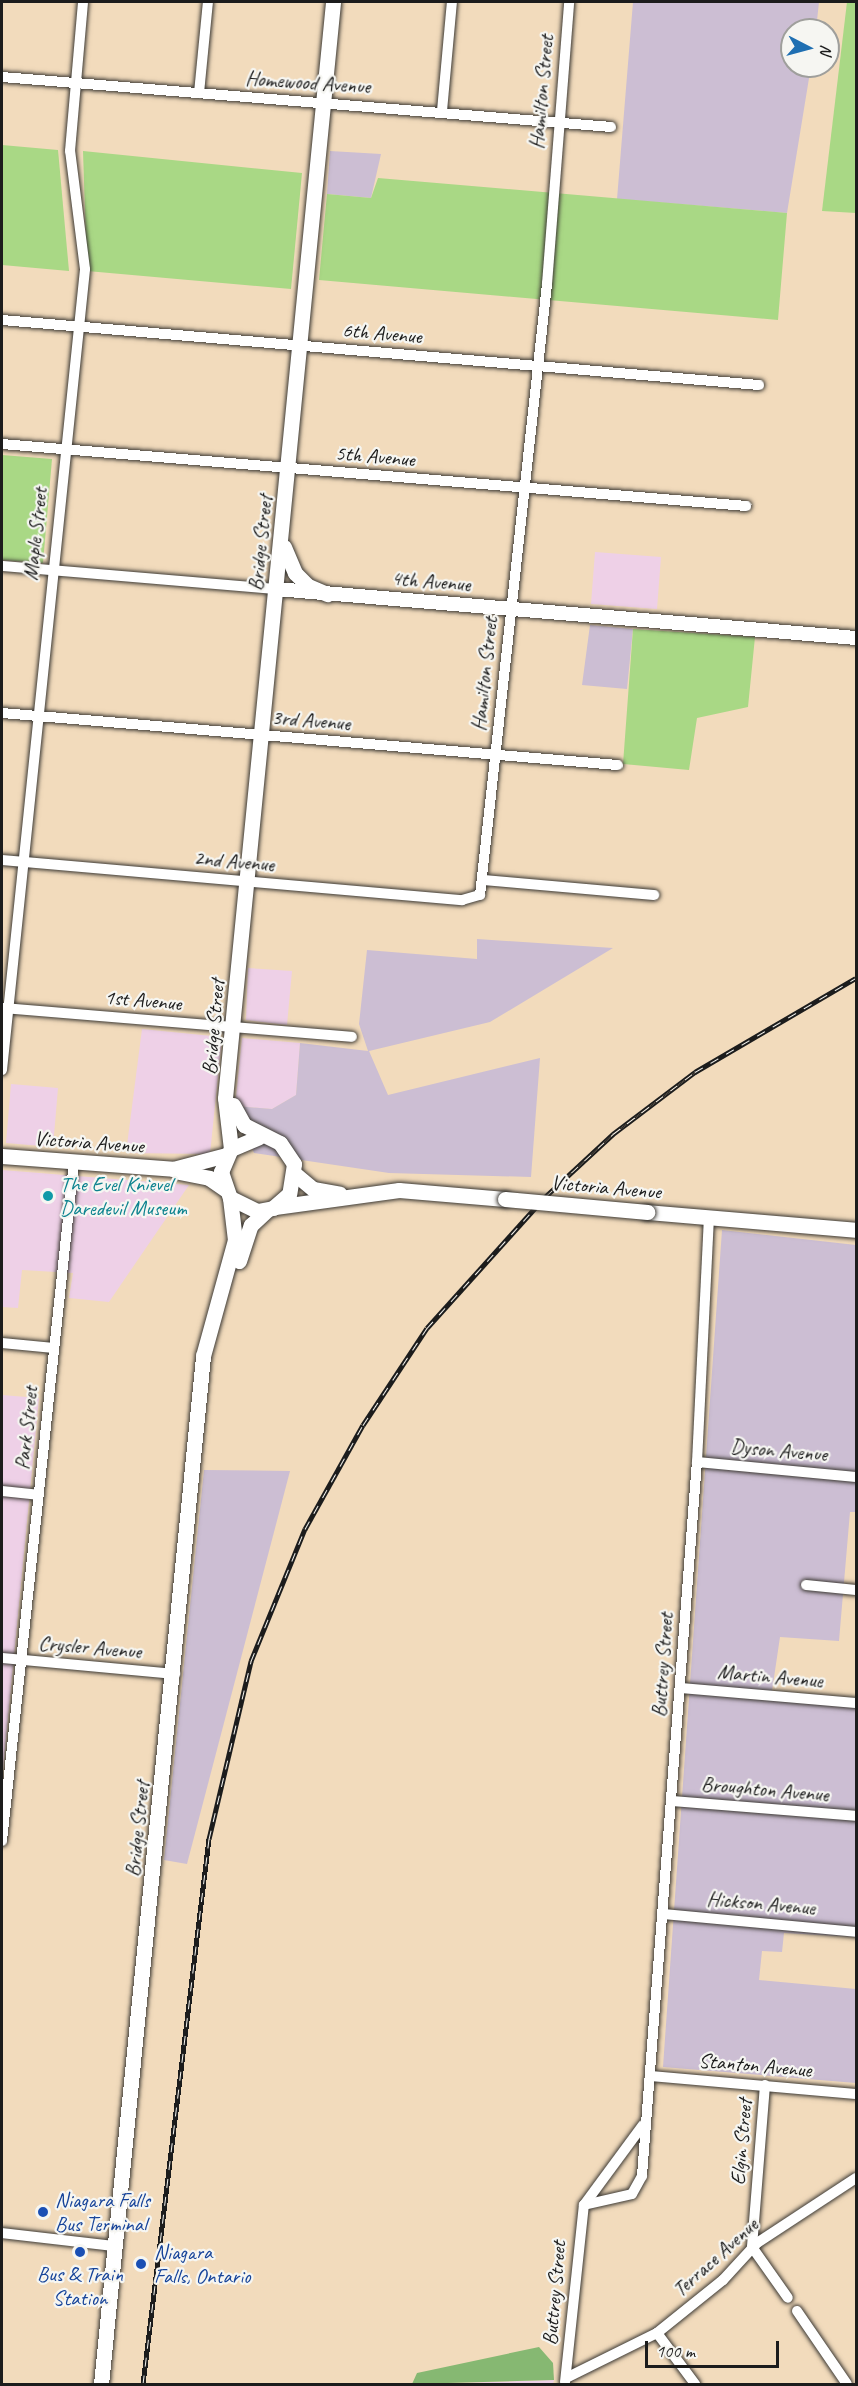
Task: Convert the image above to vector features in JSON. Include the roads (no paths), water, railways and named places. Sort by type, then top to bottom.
[{"type":"main road","name":"Bridge Street","points":[[229,1152],[232,1131],[225,1106],[229,1088],[333,2]]},
{"type":"main road","points":[[281,538],[295,573],[308,586],[327,594]]},
{"type":"main road","name":"Bridge Street","points":[[229,1088],[238,1119],[259,1137]]},
{"type":"main road","points":[[259,1137],[280,1143],[295,1174],[289,1194],[270,1209],[247,1209],[227,1193],[221,1172],[229,1152],[259,1137]]},
{"type":"main road","name":"Victoria Avenue","points":[[173,1169],[229,1152]]},
{"type":"main road","name":"Victoria Avenue","points":[[2,1156],[173,1169],[209,1178],[227,1193]]},
{"type":"main road","name":"Victoria Avenue","points":[[295,1174],[313,1189],[352,1195]]},
{"type":"main road","name":"Victoria Avenue","points":[[270,1209],[352,1195],[399,1190],[856,1230]]},
{"type":"main road","name":"Bridge Street","points":[[100,2385],[175,1674],[204,1356],[225,1281],[236,1230],[227,1193]]},
{"type":"main road","name":"Bridge Street","points":[[225,1281],[251,1225],[270,1209]]},
{"type":"street","name":"Maple Street","points":[[2,1070],[5,1008],[63,449],[85,269],[70,151],[83,2]]},
{"type":"street","points":[[199,93],[208,2]]},
{"type":"street","points":[[442,111],[453,2]]},
{"type":"street","name":"Hamilton Street","points":[[483,880],[534,366],[547,284],[552,186],[569,2]]},
{"type":"street","name":"Homewood Avenue","points":[[2,77],[442,111],[611,127]]},
{"type":"street","name":"6th Avenue","points":[[2,320],[759,385]]},
{"type":"street","name":"5th Avenue","points":[[2,444],[746,506]]},
{"type":"street","name":"4th Avenue","points":[[2,566],[856,638]]},
{"type":"street","name":"3rd Avenue","points":[[2,712],[618,765]]},
{"type":"street","name":"2nd Avenue","points":[[2,860],[462,900],[480,895],[483,880]]},
{"type":"street","points":[[483,880],[654,895]]},
{"type":"street","name":"1st Avenue","points":[[5,1008],[352,1037]]},
{"type":"street","name":"Park Street","points":[[2,1841],[74,1162]]},
{"type":"street","name":"Buttrey Street","points":[[584,2205],[638,2189],[647,2116],[697,1462],[709,1217]]},
{"type":"street","points":[[2,1343],[54,1348]]},
{"type":"street","name":"Dyson Avenue","points":[[697,1462],[856,1477]]},
{"type":"street","points":[[2,1491],[38,1495]]},
{"type":"street","points":[[806,1585],[856,1590]]},
{"type":"street","name":"Crysler Avenue","points":[[2,1658],[175,1674]]},
{"type":"street","name":"Martin Avenue","points":[[680,1689],[856,1703]]},
{"type":"street","name":"Broughton Avenue","points":[[671,1801],[856,1816]]},
{"type":"street","name":"Hickson Avenue","points":[[663,1914],[856,1932]]},
{"type":"street","name":"Stanton Avenue","points":[[650,2076],[856,2094]]},
{"type":"street","name":"Elgin Street","points":[[752,2247],[765,2085]]},
{"type":"street","name":"Buttrey Street","points":[[566,2381],[584,2205],[647,2116]]},
{"type":"street","name":"Terrace Avenue","points":[[566,2381],[657,2333],[723,2280],[752,2247],[856,2178]]},
{"type":"street","points":[[2,2233],[115,2246]]},
{"type":"street","points":[[752,2247],[788,2298]]},
{"type":"street","points":[[797,2311],[847,2385]]},
{"type":"street","points":[[657,2333],[695,2385]]},
{"type":"railway","points":[[143,2384],[209,1839],[251,1661],[305,1529],[363,1425],[427,1328],[545,1197],[613,1134],[695,1072],[856,978]]},
{"type":"place","name":"The Evel Knievel Daredevil Museum","points":[[48,1196]]},
{"type":"place","name":"Niagara Falls Bus Terminal","points":[[43,2212]]},
{"type":"place","name":"Bus & Train Station","points":[[80,2252]]},
{"type":"place","name":"Niagara Falls, Ontario","points":[[141,2264]]}]
